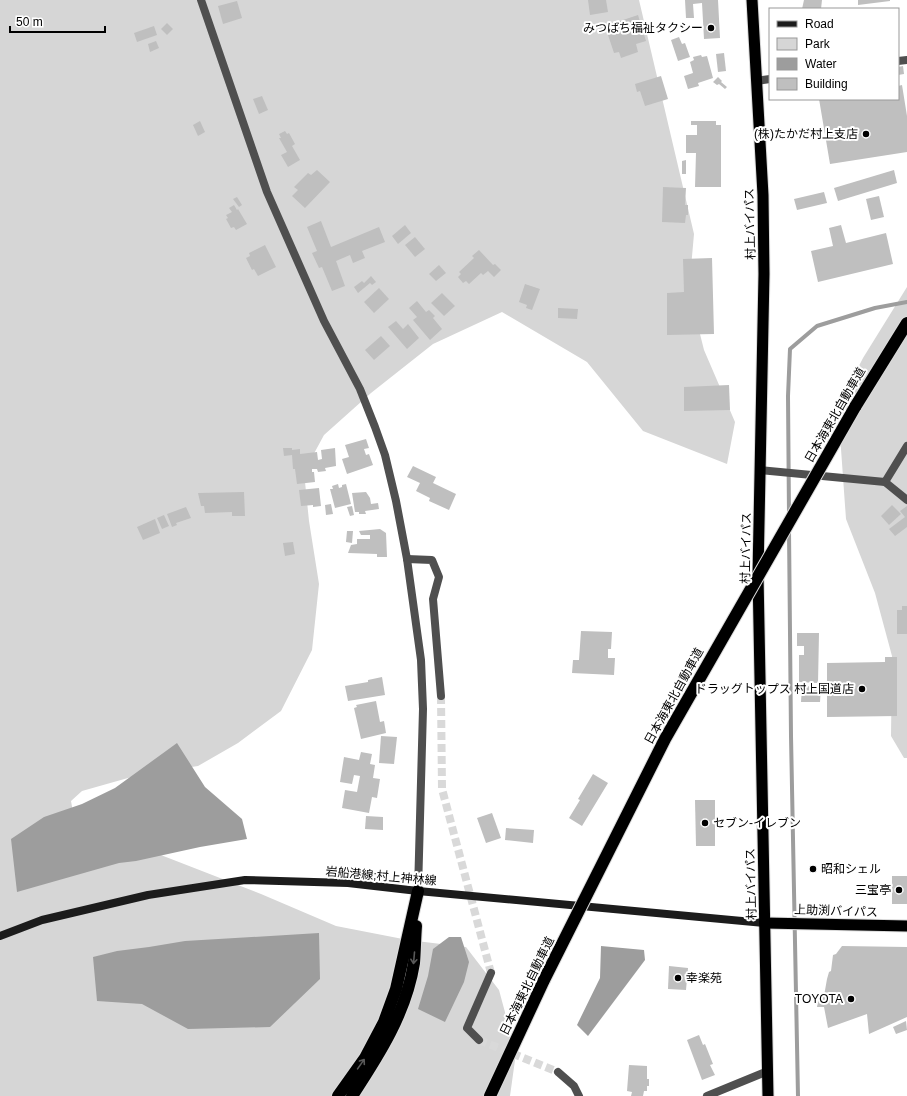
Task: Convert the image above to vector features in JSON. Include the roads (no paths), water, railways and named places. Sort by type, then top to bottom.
[{"type":"highway","name":"村上バイパス","points":[[752,0],[763,211],[764,274],[758,574],[768,1096]]},
{"type":"highway","name":"日本海東北自動車道","points":[[490,1096],[544,980],[665,739],[855,407],[907,323]]},
{"type":"highway","points":[[338,1096],[365,1058],[384,1022],[396,989],[418,891]]},
{"type":"highway","points":[[352,1096],[375,1061],[394,1027],[406,994],[414,963],[418,891]]},
{"type":"highway","name":"上助渕バイパス","points":[[765,922],[907,926]]},
{"type":"main road","name":"岩船港線;村上神林線","points":[[0,936],[42,920],[148,895],[245,880],[348,883],[418,891],[765,922]]},
{"type":"street","points":[[201,0],[267,192],[324,321],[360,390],[385,455],[408,559],[421,660],[423,709],[418,891]]},
{"type":"street","points":[[756,81],[769,79]]},
{"type":"street","points":[[885,482],[907,446]]},
{"type":"street","points":[[760,470],[885,482],[907,500]]},
{"type":"street","points":[[408,559],[432,560],[439,577],[433,599],[441,696]]},
{"type":"street","points":[[479,1040],[468,1028],[491,973]]},
{"type":"street","points":[[707,1096],[768,1071]]},
{"type":"street","points":[[558,1072],[574,1086],[579,1096]]},
{"type":"water","points":[[177,743],[205,787],[242,819],[247,839],[119,863],[17,892],[11,839],[44,817],[82,804],[115,788]]},
{"type":"water","points":[[319,933],[320,979],[270,1027],[188,1029],[142,1004],[97,1001],[93,957],[117,951],[185,941]]},
{"type":"water","points":[[449,937],[461,937],[469,962],[464,982],[445,1022],[418,1009],[428,976],[433,949]]},
{"type":"water","points":[[601,946],[644,950],[645,960],[588,1036],[577,1025],[600,978]]},
{"type":"waterway","points":[[789,515],[788,396],[790,349],[817,326],[875,308],[907,302]]},
{"type":"waterway","points":[[789,530],[791,736],[798,1096]]},
{"type":"tunnel","points":[[441,696],[442,789],[491,973]]},
{"type":"tunnel","points":[[479,1040],[558,1072]]},
{"type":"place","name":"みつばち福祉タクシー","points":[[711,28]]},
{"type":"place","name":"(株)たかだ村上支店","points":[[866,134]]},
{"type":"place","name":"ドラッグトップス 村上国道店","points":[[862,689]]},
{"type":"place","name":"セブン-イレブン","points":[[705,823]]},
{"type":"place","name":"昭和シェル","points":[[813,869]]},
{"type":"place","name":"三宝亭","points":[[899,890]]},
{"type":"place","name":"幸楽苑","points":[[678,978]]},
{"type":"place","name":"TOYOTA","points":[[851,999]]}]
